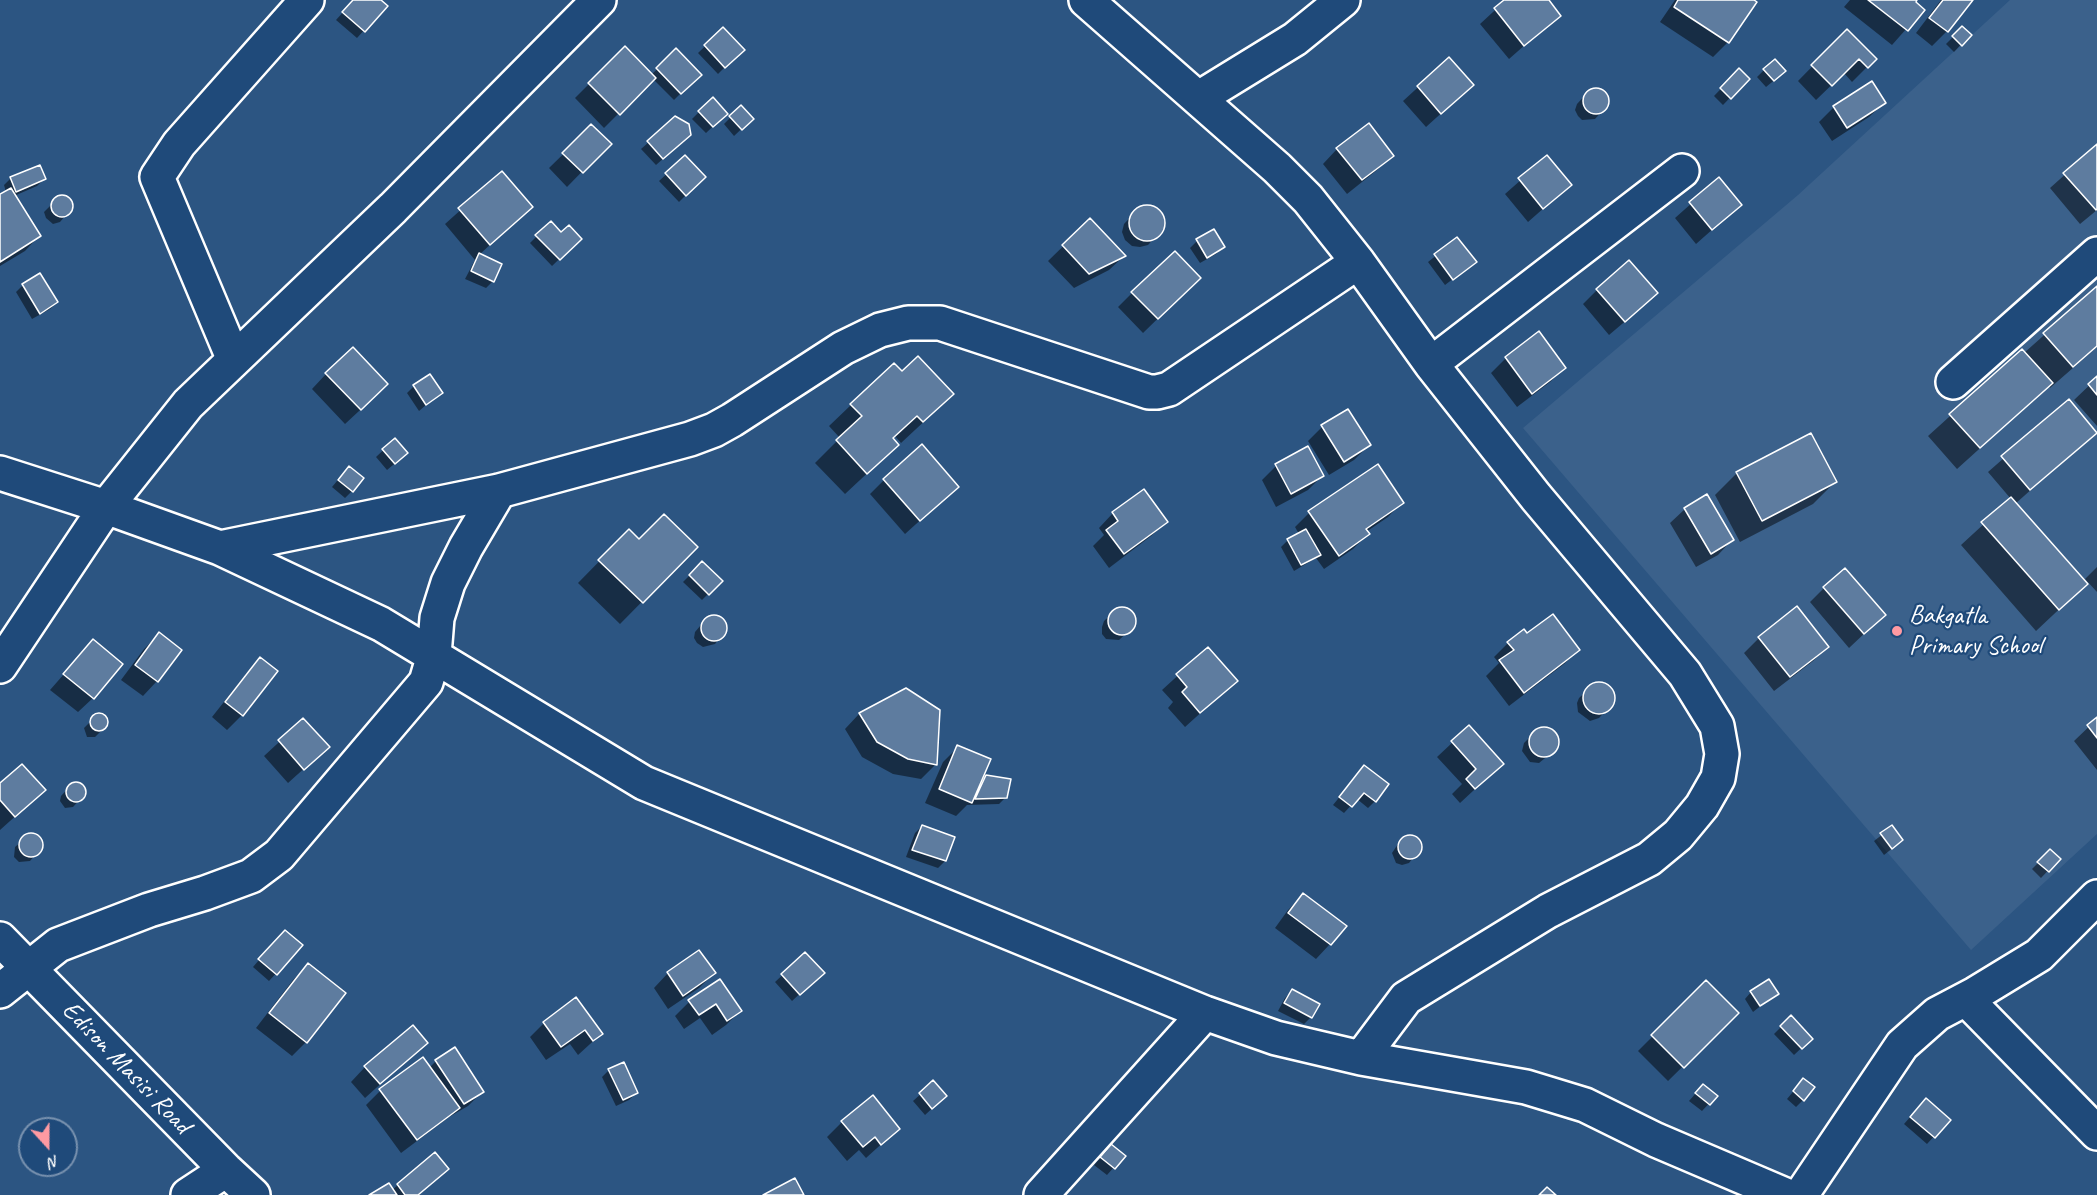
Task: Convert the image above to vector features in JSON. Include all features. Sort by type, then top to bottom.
[{"type":"street","points":[[234,360],[157,177],[179,144],[306,0]]},
{"type":"street","points":[[0,666],[106,507],[188,404],[393,208],[599,0]]},
{"type":"street","points":[[1086,0],[1199,98],[1308,199],[1358,262],[1431,364],[1536,497],[1685,674],[1717,726],[1722,754],[1718,778],[1702,806],[1678,835],[1649,859],[1548,911],[1406,998],[1360,1058]]},
{"type":"street","points":[[1199,98],[1294,39],[1343,0]]},
{"type":"street","points":[[1431,364],[1682,171]]},
{"type":"street","points":[[1953,382],[2097,254]]},
{"type":"street","points":[[220,548],[499,491],[690,439],[714,430],[843,348],[880,330],[908,323],[940,323],[1149,392],[1156,392],[1169,388],[1358,262]]},
{"type":"street","points":[[0,473],[106,507],[220,548],[381,624],[644,783],[1205,1013],[1276,1038],[1360,1058],[1526,1087],[1585,1105],[1656,1140],[1785,1195]]},
{"type":"street","points":[[0,991],[58,945],[149,910],[251,876],[279,855],[426,682],[434,655],[437,618],[448,583],[499,491]]},
{"type":"street","points":[[1801,1195],[1902,1044],[1937,1014],[2039,955],[2097,897]]},
{"type":"street","name":"Edison Masisi Road","points":[[0,939],[226,1170],[254,1195]]},
{"type":"street","points":[[1966,999],[2097,1133]]},
{"type":"street","points":[[1041,1195],[1205,1013]]},
{"type":"street","points":[[188,1195],[226,1170]]},
{"type":"shaded area","name":"Bakgatla Primary School","points":[[2010,0],[2097,0],[2097,834],[1971,950],[1523,428],[1798,195]]},
{"type":"building","points":[[353,0],[381,0],[388,6],[365,32],[342,12]]},
{"type":"building","points":[[1504,0],[1549,0],[1561,16],[1524,46],[1494,8]]},
{"type":"building","points":[[1678,0],[1754,0],[1757,2],[1729,43],[1674,7]]},
{"type":"building","points":[[1868,0],[1917,0],[1916,2],[1925,10],[1908,31]]},
{"type":"building","points":[[1943,0],[1973,0],[1948,32],[1929,18]]},
{"type":"building","points":[[1962,26],[1972,35],[1962,46],[1952,36]]},
{"type":"building","points":[[723,27],[745,50],[725,68],[704,45]]},
{"type":"building","points":[[1847,29],[1877,59],[1868,68],[1859,59],[1832,86],[1811,65]]},
{"type":"building","points":[[625,46],[656,78],[620,115],[588,83]]},
{"type":"building","points":[[676,48],[702,75],[681,94],[656,68]]},
{"type":"building","points":[[1449,57],[1474,85],[1441,114],[1417,86]]},
{"type":"building","points":[[1775,59],[1786,71],[1774,81],[1763,69]]},
{"type":"building","points":[[1739,68],[1750,79],[1731,99],[1720,88]]},
{"type":"building","points":[[1872,81],[1886,103],[1847,128],[1833,106]]},
{"type":"building","points":[[1596,88],[1605,92],[1609,101],[1605,110],[1596,114],[1587,110],[1583,101],[1587,92]]},
{"type":"building","points":[[713,97],[728,114],[713,127],[698,111]]},
{"type":"building","points":[[741,105],[754,119],[742,130],[729,116]]},
{"type":"building","points":[[675,116],[689,124],[691,135],[663,159],[647,141]]},
{"type":"building","points":[[1369,123],[1394,156],[1362,180],[1336,148]]},
{"type":"building","points":[[591,124],[612,144],[583,173],[562,153]]},
{"type":"building","points":[[2097,144],[2097,209],[2096,210],[2063,173]]},
{"type":"building","points":[[685,155],[706,177],[686,196],[665,173]]},
{"type":"building","points":[[1547,155],[1572,185],[1543,209],[1518,178]]},
{"type":"building","points":[[40,165],[46,179],[16,192],[10,177]]},
{"type":"building","points":[[502,171],[533,207],[490,245],[458,208]]},
{"type":"building","points":[[1719,177],[1742,205],[1712,230],[1689,202]]},
{"type":"building","points":[[11,188],[41,236],[0,262],[0,194]]},
{"type":"building","points":[[62,195],[70,198],[73,206],[70,214],[62,217],[54,214],[51,206],[54,198]]},
{"type":"building","points":[[1147,205],[1159,211],[1165,223],[1159,235],[1147,241],[1135,235],[1129,223],[1135,211]]},
{"type":"building","points":[[1090,218],[1126,256],[1089,274],[1062,245]]},
{"type":"building","points":[[551,221],[561,232],[569,225],[582,239],[560,260],[535,235]]},
{"type":"building","points":[[1214,229],[1225,247],[1207,258],[1196,239]]},
{"type":"building","points":[[1457,237],[1477,262],[1453,280],[1434,254]]},
{"type":"building","points":[[1175,251],[1201,278],[1158,319],[1131,292]]},
{"type":"building","points":[[479,253],[502,264],[494,282],[471,271]]},
{"type":"building","points":[[1629,260],[1658,293],[1625,322],[1596,289]]},
{"type":"building","points":[[40,273],[58,302],[40,314],[22,284]]},
{"type":"building","points":[[2097,286],[2097,346],[2073,367],[2043,333]]},
{"type":"building","points":[[1539,331],[1566,368],[1532,394],[1505,357]]},
{"type":"building","points":[[353,347],[388,384],[361,410],[325,373]]},
{"type":"building","points":[[2022,349],[2053,383],[1980,448],[1949,414]]},
{"type":"building","points":[[918,356],[954,394],[923,422],[917,416],[893,438],[899,445],[867,474],[836,440],[862,416],[850,404],[894,363],[902,371]]},
{"type":"building","points":[[430,374],[443,393],[426,405],[413,385]]},
{"type":"building","points":[[2097,376],[2097,395],[2088,384]]},
{"type":"building","points":[[2069,399],[2097,433],[2030,490],[2001,456]]},
{"type":"building","points":[[1348,409],[1371,445],[1344,462],[1321,425]]},
{"type":"building","points":[[1811,433],[1837,482],[1762,521],[1736,472]]},
{"type":"building","points":[[395,438],[408,453],[395,464],[382,449]]},
{"type":"building","points":[[922,444],[959,487],[920,521],[883,479]]},
{"type":"building","points":[[1308,446],[1324,476],[1291,494],[1275,464]]},
{"type":"building","points":[[1378,464],[1404,503],[1366,529],[1370,534],[1339,556],[1308,511]]},
{"type":"building","points":[[349,466],[364,478],[353,492],[338,480]]},
{"type":"building","points":[[1144,489],[1168,522],[1124,554],[1106,530],[1118,521],[1112,512]]},
{"type":"building","points":[[1707,494],[1734,540],[1711,554],[1684,508]]},
{"type":"building","points":[[2011,497],[2088,584],[2059,610],[1981,522]]},
{"type":"building","points":[[664,514],[698,547],[643,603],[598,560],[629,529],[639,539]]},
{"type":"building","points":[[1306,529],[1321,555],[1301,565],[1287,539]]},
{"type":"building","points":[[702,561],[723,581],[709,595],[689,575]]},
{"type":"building","points":[[1845,568],[1886,615],[1864,634],[1823,587]]},
{"type":"building","points":[[1797,606],[1829,647],[1790,677],[1758,637]]},
{"type":"building","points":[[1122,607],[1132,611],[1136,621],[1132,631],[1122,635],[1112,631],[1108,621],[1112,611]]},
{"type":"building","points":[[1553,614],[1580,650],[1524,693],[1499,660],[1514,650],[1507,642],[1524,629],[1527,633]]},
{"type":"building","points":[[714,615],[723,619],[727,628],[723,637],[714,641],[705,637],[701,628],[705,619]]},
{"type":"building","points":[[159,632],[182,650],[158,682],[135,665]]},
{"type":"building","points":[[93,639],[123,664],[94,699],[63,674]]},
{"type":"building","points":[[1208,647],[1238,681],[1200,713],[1182,692],[1187,687],[1176,674]]},
{"type":"building","points":[[260,657],[278,671],[243,716],[225,702]]},
{"type":"building","points":[[1599,682],[1610,687],[1615,698],[1610,709],[1599,714],[1588,709],[1583,698],[1588,687]]},
{"type":"building","points":[[906,688],[940,710],[937,765],[908,759],[877,742],[859,713]]},
{"type":"building","points":[[95,713],[103,713],[108,718],[106,729],[95,731],[90,726],[90,718]]},
{"type":"building","points":[[2097,717],[2097,738],[2087,725]]},
{"type":"building","points":[[303,718],[330,747],[304,770],[278,740]]},
{"type":"building","points":[[1469,725],[1504,764],[1475,789],[1466,779],[1476,769],[1451,741]]},
{"type":"building","points":[[1544,727],[1555,731],[1559,742],[1555,753],[1544,757],[1533,753],[1529,742],[1533,731]]},
{"type":"building","points":[[957,745],[991,759],[972,803],[939,789]]},
{"type":"building","points":[[22,764],[46,790],[15,817],[0,800],[0,783]]},
{"type":"building","points":[[1364,765],[1389,784],[1376,802],[1364,793],[1352,807],[1339,797]]},
{"type":"building","points":[[986,775],[1011,779],[1007,798],[975,799]]},
{"type":"building","points":[[76,782],[83,785],[86,792],[83,799],[76,802],[69,799],[66,792],[69,785]]},
{"type":"building","points":[[922,825],[955,837],[946,861],[912,850]]},
{"type":"building","points":[[1892,825],[1903,840],[1892,849],[1880,833]]},
{"type":"building","points":[[31,833],[39,837],[43,845],[39,853],[31,857],[23,853],[19,845],[23,837]]},
{"type":"building","points":[[1410,835],[1415,836],[1421,842],[1421,852],[1415,858],[1410,859],[1405,858],[1399,852],[1398,847],[1399,842],[1405,836]]},
{"type":"building","points":[[2050,849],[2061,859],[2049,872],[2037,862]]},
{"type":"building","points":[[1303,893],[1347,926],[1331,945],[1288,913]]},
{"type":"building","points":[[285,930],[303,945],[277,975],[258,959]]},
{"type":"building","points":[[699,950],[716,973],[683,996],[667,972]]},
{"type":"building","points":[[805,952],[825,973],[800,995],[781,974]]},
{"type":"building","points":[[308,963],[346,993],[307,1043],[269,1013]]},
{"type":"building","points":[[720,979],[742,1011],[727,1021],[716,1004],[699,1015],[688,1000]]},
{"type":"building","points":[[1769,979],[1779,994],[1760,1006],[1750,991]]},
{"type":"building","points":[[1706,980],[1739,1013],[1684,1068],[1651,1035]]},
{"type":"building","points":[[1292,989],[1320,1004],[1312,1018],[1284,1003]]},
{"type":"building","points":[[576,997],[603,1034],[593,1041],[585,1030],[561,1047],[543,1022]]},
{"type":"building","points":[[1791,1015],[1813,1039],[1802,1049],[1780,1026]]},
{"type":"building","points":[[413,1025],[428,1043],[380,1084],[364,1066]]},
{"type":"building","points":[[455,1047],[484,1092],[464,1104],[435,1060]]},
{"type":"building","points":[[423,1057],[460,1108],[417,1140],[379,1089]]},
{"type":"building","points":[[624,1062],[638,1093],[623,1100],[608,1069]]},
{"type":"building","points":[[1803,1078],[1815,1087],[1804,1101],[1793,1091]]},
{"type":"building","points":[[933,1080],[947,1096],[932,1109],[919,1093]]},
{"type":"building","points":[[1703,1084],[1718,1096],[1710,1105],[1695,1093]]},
{"type":"building","points":[[873,1095],[900,1129],[881,1145],[875,1137],[863,1147],[841,1121]]},
{"type":"building","points":[[1926,1098],[1951,1120],[1935,1138],[1910,1117]]},
{"type":"building","points":[[1111,1144],[1126,1156],[1115,1169],[1100,1157]]},
{"type":"building","points":[[435,1152],[449,1169],[418,1195],[405,1195],[397,1184]]},
{"type":"building","points":[[795,1178],[804,1195],[763,1195]]},
{"type":"building","points":[[389,1183],[397,1195],[369,1195]]},
{"type":"building","points":[[1547,1187],[1556,1195],[1539,1195]]},
{"type":"place","name":"Bakgatla Primary School","points":[[1897,631]]}]
